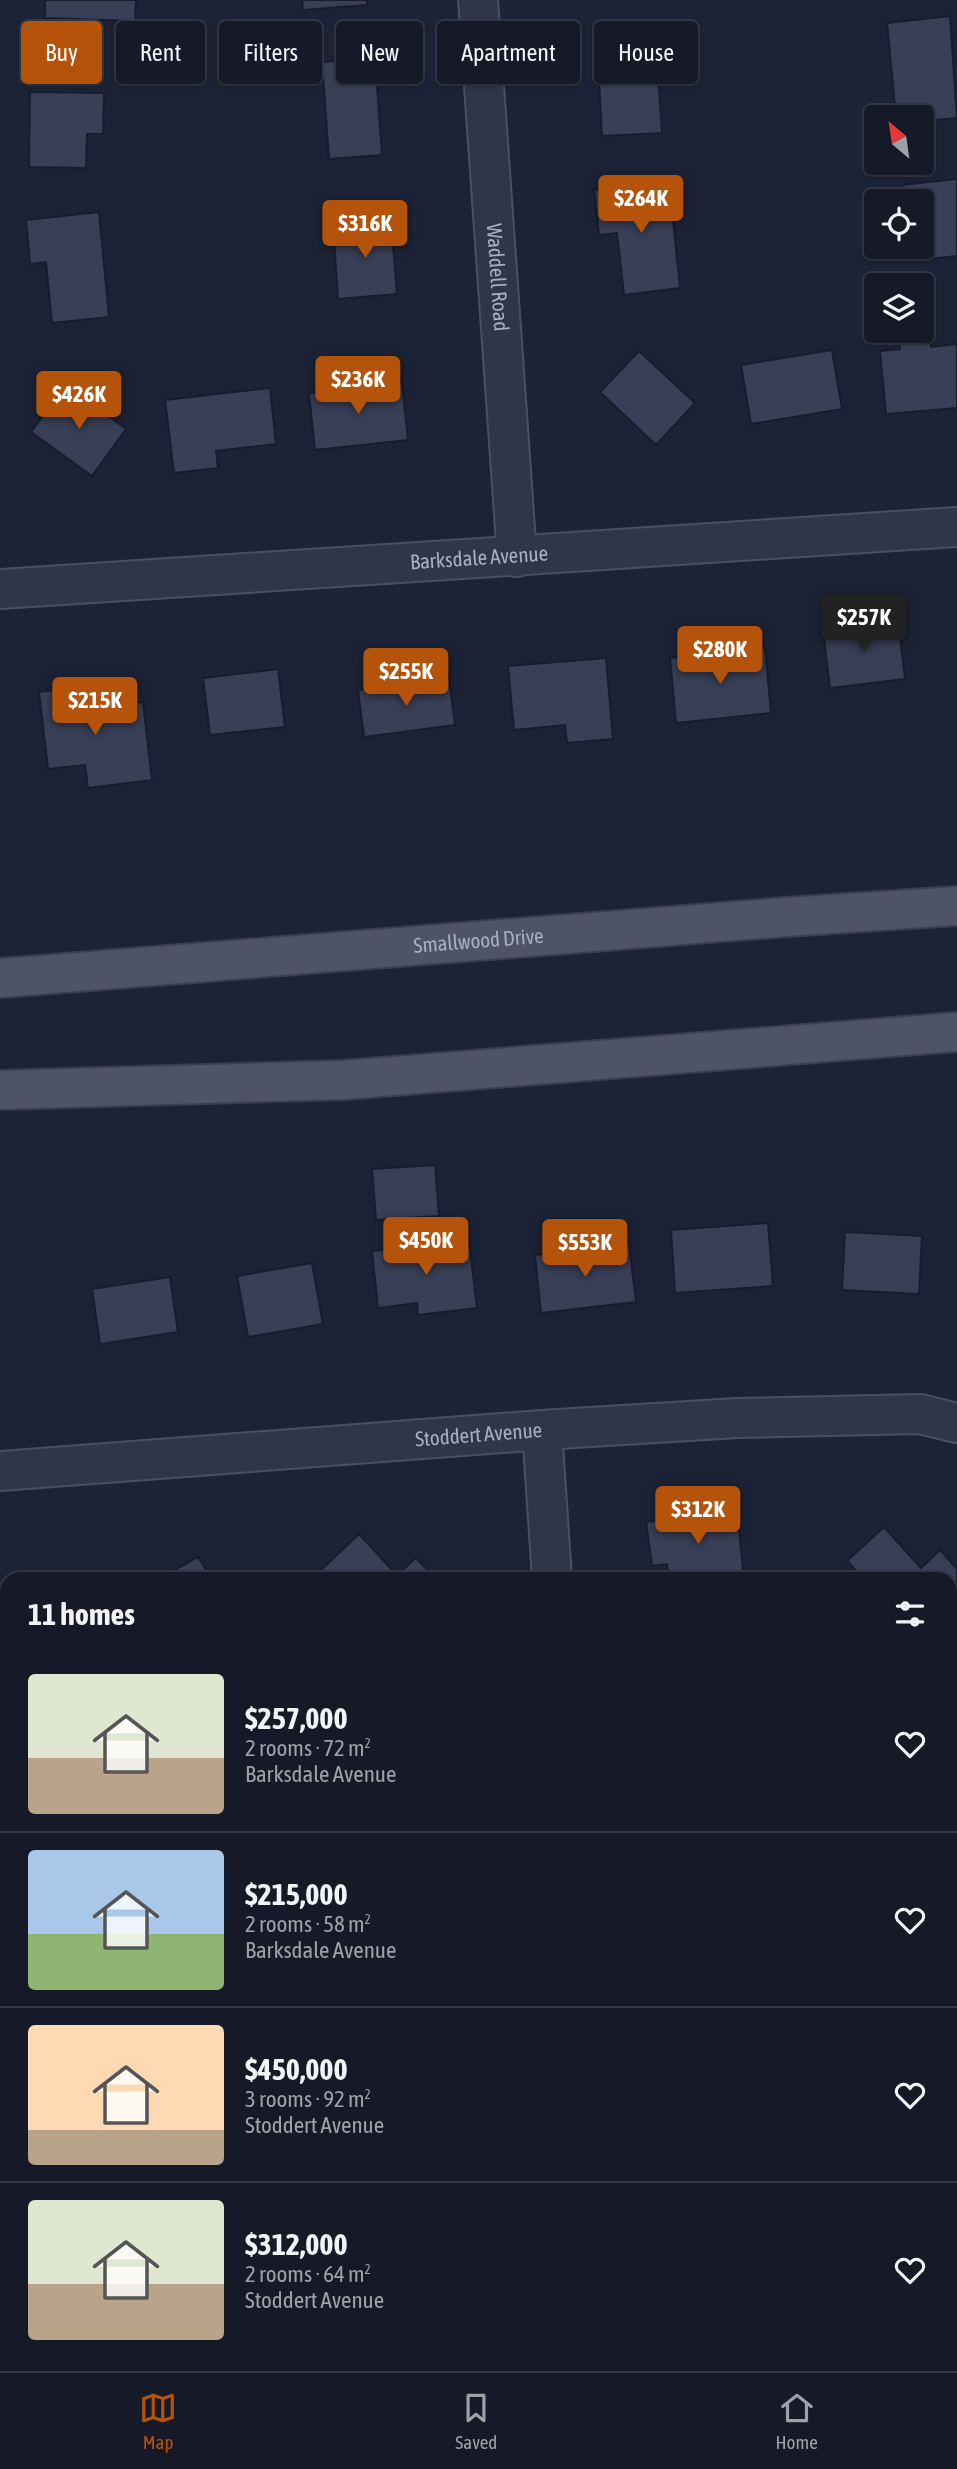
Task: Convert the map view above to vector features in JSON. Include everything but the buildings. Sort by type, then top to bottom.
[{"type":"main road","name":"Smallwood Drive","points":[[0,978],[957,906]]},
{"type":"main road","points":[[0,1090],[343,1080],[957,1031]]},
{"type":"street","name":"Waddell Road","points":[[478,0],[517,557]]},
{"type":"street","name":"Barksdale Avenue","points":[[0,589],[957,527]]},
{"type":"street","name":"Stoddert Avenue","points":[[0,1471],[737,1418],[920,1414],[957,1423]]},
{"type":"street","points":[[542,1430],[552,1572]]}]
